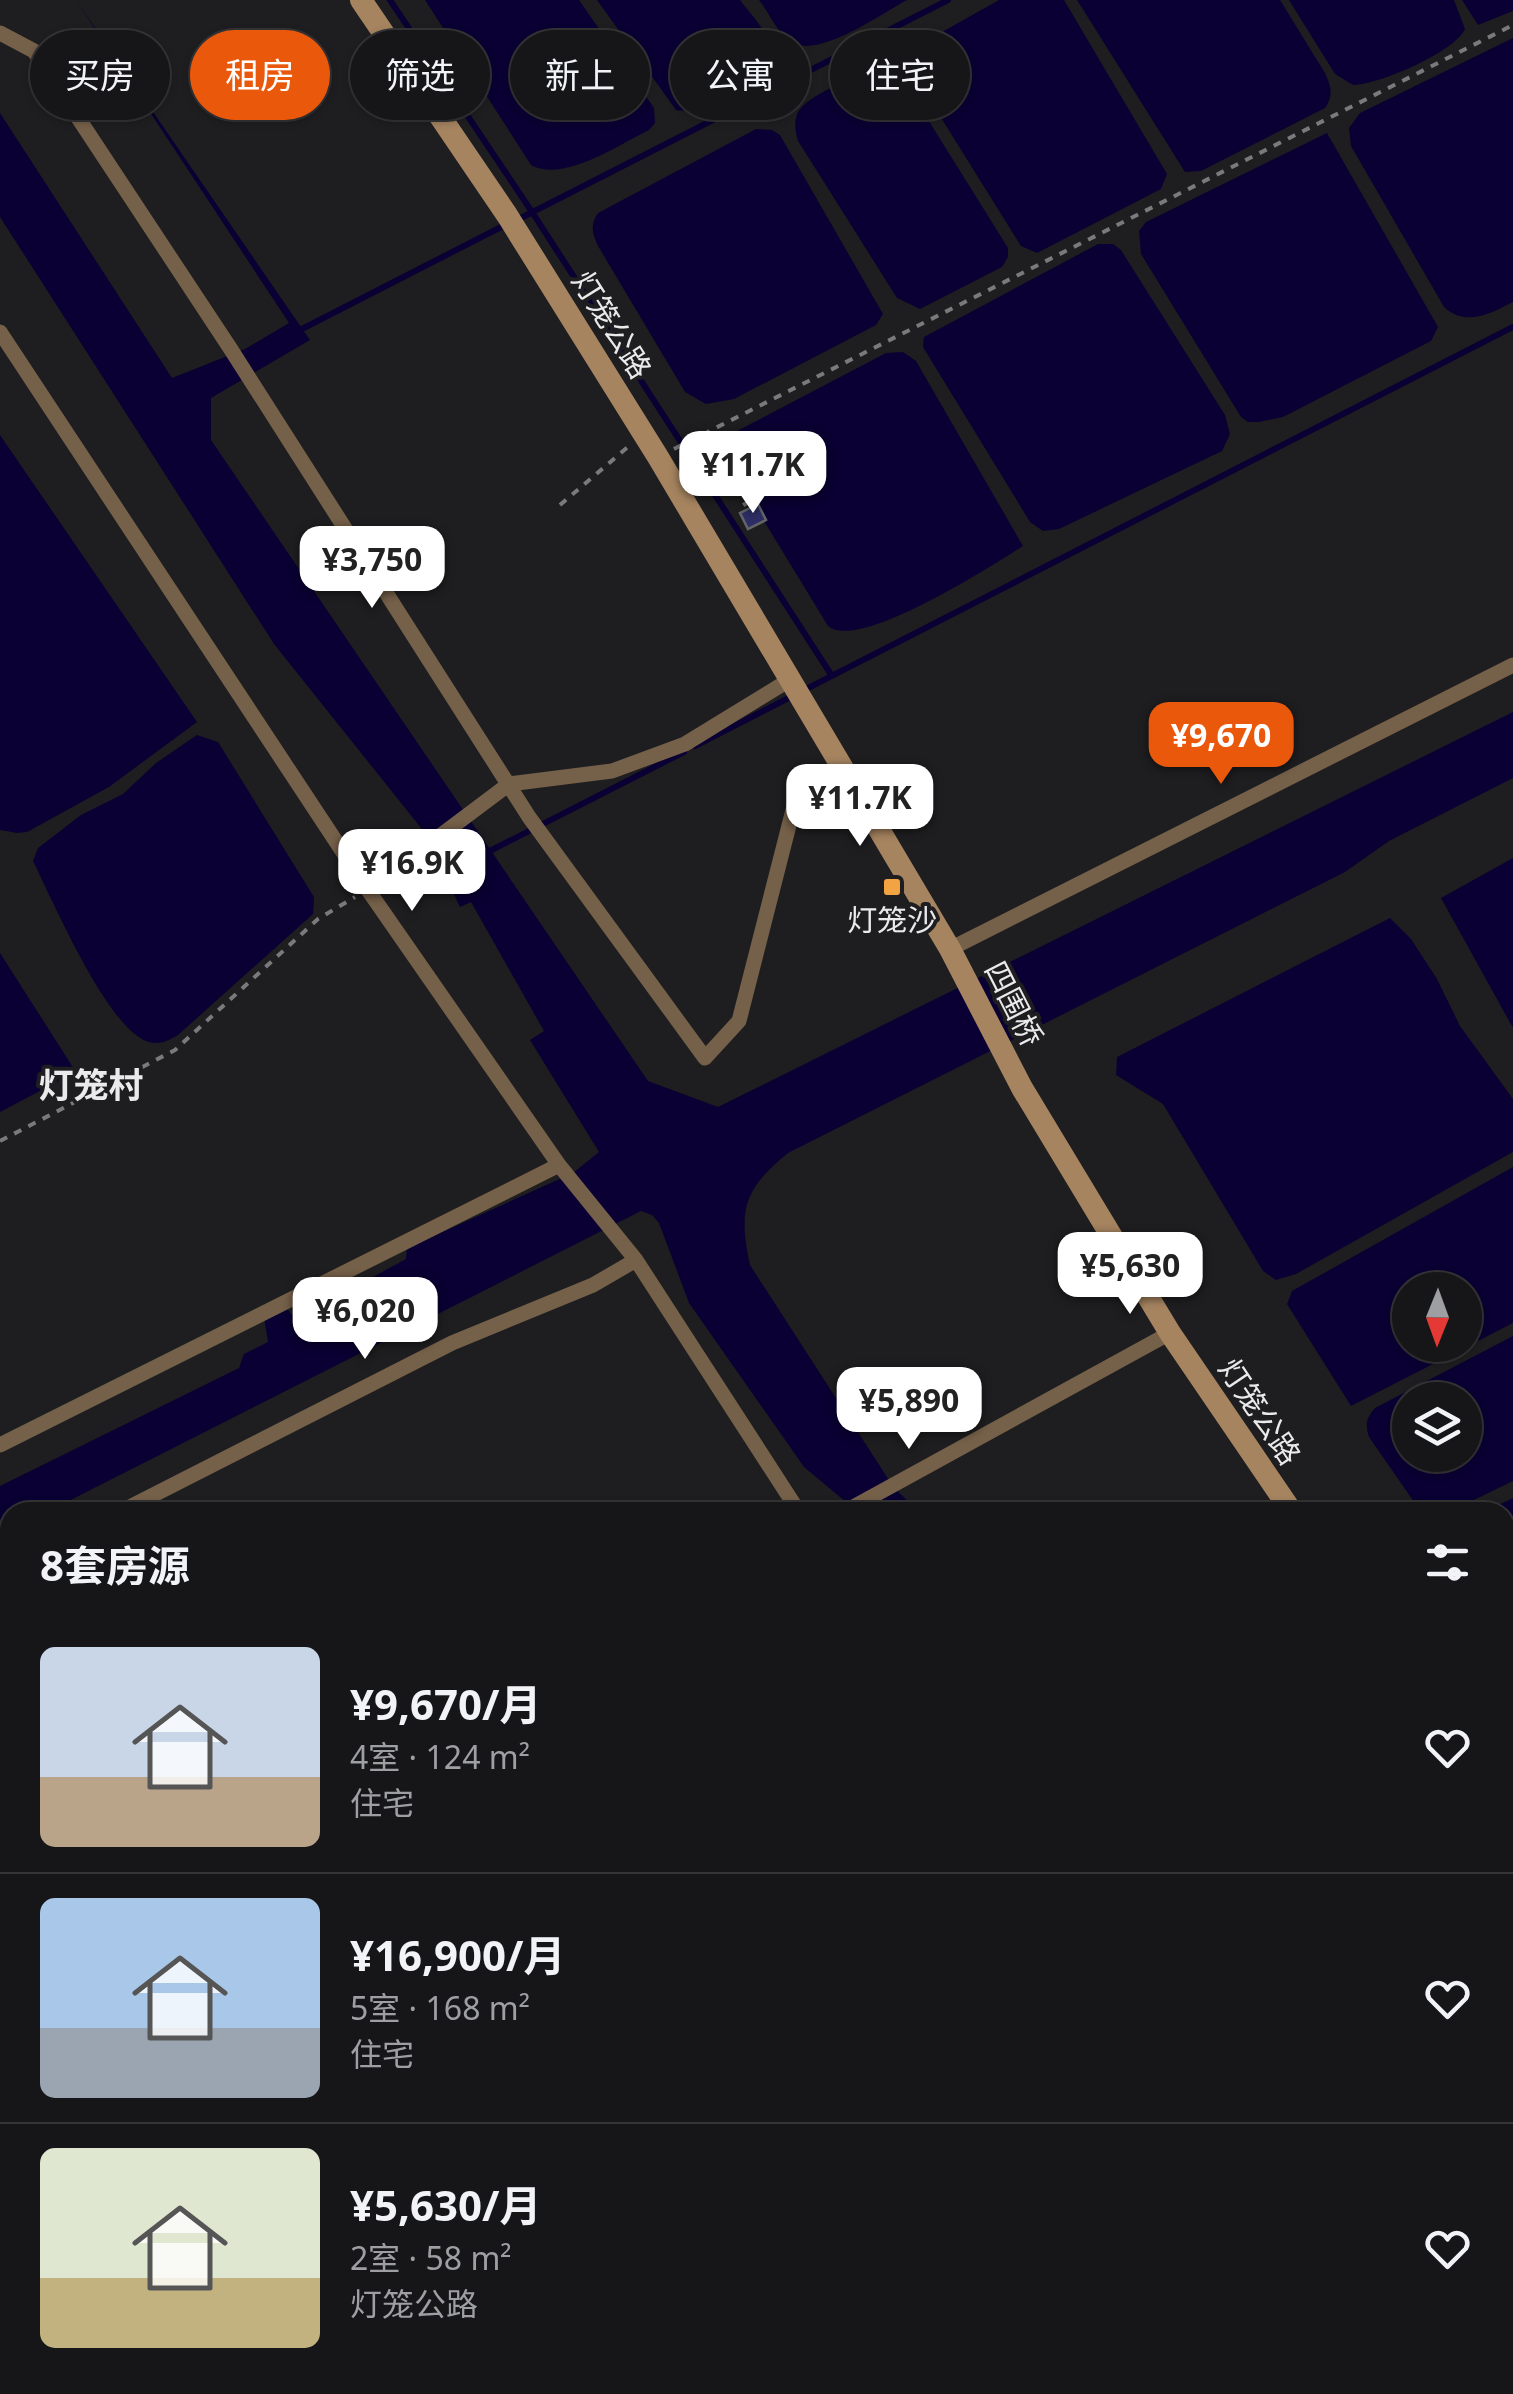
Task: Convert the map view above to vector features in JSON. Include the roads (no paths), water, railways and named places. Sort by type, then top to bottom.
[{"type":"street","name":"灯笼公路","points":[[361,0],[513,225],[644,434],[950,948]]},
{"type":"street","points":[[0,33],[34,52],[252,381],[529,817],[705,1058],[740,1021],[795,802],[850,781]]},
{"type":"street","points":[[0,332],[368,890],[560,1166],[636,1260],[790,1502]]},
{"type":"street","points":[[950,948],[1513,665]]},
{"type":"street","points":[[368,890],[509,784],[612,772],[685,744],[795,686]]},
{"type":"street","name":"四围桥","points":[[950,948],[1022,1088]]},
{"type":"street","name":"灯笼公路","points":[[1022,1088],[1170,1334],[1285,1502]]},
{"type":"street","points":[[0,1444],[560,1166]]},
{"type":"street","points":[[140,1502],[452,1343],[593,1285],[636,1260]]},
{"type":"street","points":[[863,1502],[1170,1334]]},
{"type":"waterway","points":[[390,0],[832,676]]},
{"type":"waterway","points":[[517,220],[948,0]]},
{"type":"waterway","points":[[298,331],[505,225]]},
{"type":"waterway","points":[[695,746],[1513,327]]},
{"type":"waterway","points":[[482,855],[684,752]]},
{"type":"place","name":"灯笼沙","points":[[892,887]]},
{"type":"district","name":"灯笼村","points":[[91,1086]]}]
